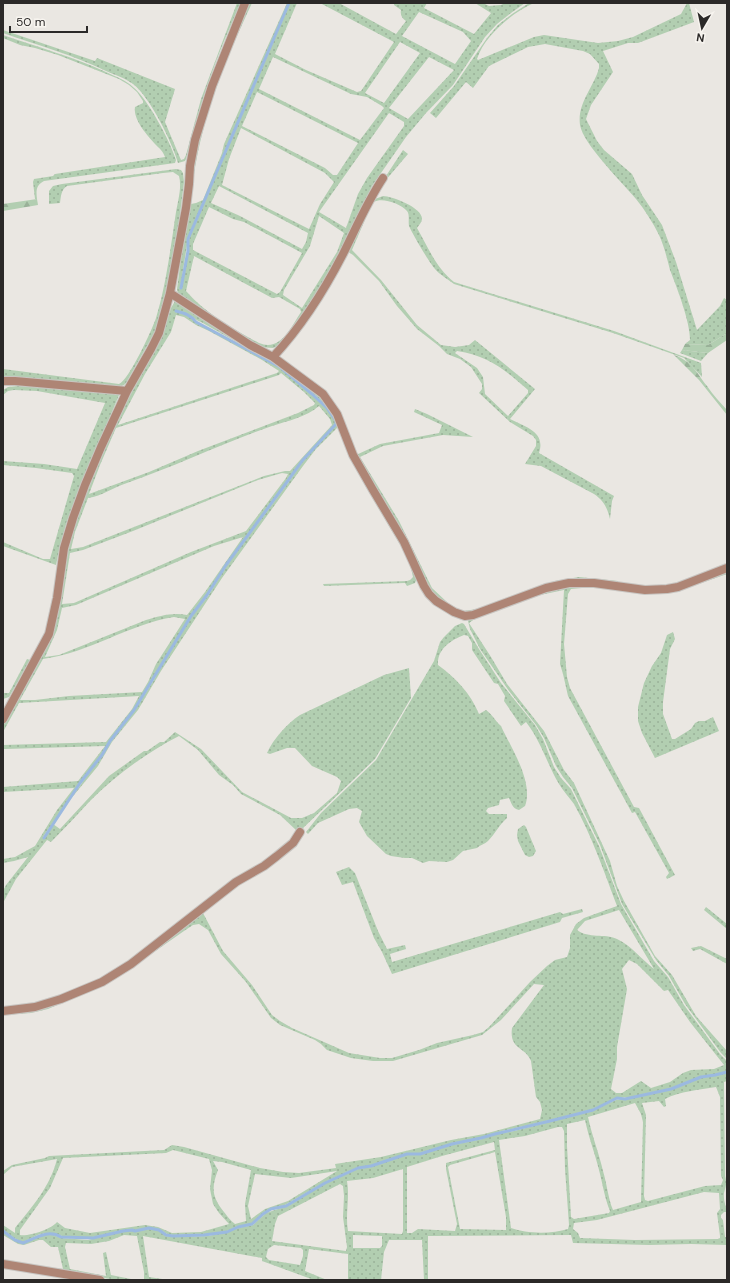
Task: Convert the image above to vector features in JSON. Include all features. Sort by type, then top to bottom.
[{"type":"street","points":[[3,719],[49,634],[57,598],[64,548],[73,518],[101,447],[127,391],[152,349],[159,333],[170,293],[186,208],[190,166],[195,140],[212,86],[245,3]]},
{"type":"street","points":[[273,357],[290,339],[328,280],[342,256],[365,207],[383,178]]},
{"type":"street","points":[[170,293],[250,345],[273,357],[323,394],[341,422],[356,460],[372,490],[404,542],[424,586],[436,601],[454,612],[465,616],[473,615],[540,590],[569,583],[594,583],[645,590],[667,589],[678,587],[727,568]]},
{"type":"street","points":[[3,382],[15,381],[127,391]]},
{"type":"street","points":[[3,1011],[35,1007],[61,999],[102,982],[131,964],[236,882],[264,866],[293,843],[300,832]]},
{"type":"street","points":[[3,1264],[100,1280]]},
{"type":"green space","points":[[237,3],[241,3],[209,80],[186,159],[185,161],[178,163],[160,120],[140,90],[133,84],[123,78],[81,60],[3,33],[3,30],[95,61],[97,58],[175,89],[165,122],[181,160],[184,159],[186,155],[201,99]]},
{"type":"green space","points":[[249,3],[252,3],[230,52],[204,127],[198,152],[191,204],[203,200],[222,153],[224,144],[288,3],[188,239],[180,289],[184,276],[189,239],[290,3],[297,3],[275,54],[306,70],[357,92],[361,91],[394,42],[320,3],[339,3],[396,34],[406,21],[403,19],[401,10],[394,5],[394,3],[427,3],[424,8],[474,34],[491,13],[475,3],[483,3],[489,6],[501,5],[505,3],[525,3],[497,24],[485,37],[453,85],[426,113],[406,137],[372,186],[348,239],[326,279],[304,313],[280,345],[273,348],[259,347],[178,294],[177,289],[193,168],[204,120],[236,32]],"holes":[[[419,12],[463,32],[471,41],[455,64],[402,36]],[[400,42],[420,53],[384,103],[365,93]],[[273,57],[351,94],[367,97],[384,108],[360,140],[259,89]],[[429,57],[454,70],[408,119],[389,108]],[[257,92],[358,143],[337,175],[333,175],[325,168],[242,126]],[[389,113],[404,122],[404,126],[367,178],[358,194],[346,228],[319,212]],[[241,128],[325,173],[334,182],[320,204],[309,229],[222,185],[229,159]],[[219,186],[308,233],[306,242],[302,249],[240,216],[211,203]],[[209,207],[233,219],[244,222],[302,253],[280,292],[277,294],[193,250],[193,244]],[[319,216],[344,233],[337,252],[302,308],[283,295],[284,290],[310,246]],[[194,256],[272,298],[279,297],[300,309],[301,312],[289,331],[279,341],[267,345],[259,343],[230,326],[211,314],[186,291]]]},
{"type":"green space","points":[[529,3],[534,3],[517,12],[500,26],[486,42],[477,59],[478,60],[534,37],[544,35],[598,43],[618,41],[633,37],[681,14],[687,3],[689,3],[694,22],[638,43],[628,43],[603,51],[613,72],[591,105],[586,119],[597,141],[604,150],[632,174],[642,195],[662,225],[676,262],[697,330],[720,306],[724,298],[727,300],[727,333],[708,345],[685,344],[690,340],[688,324],[659,235],[639,203],[595,152],[583,133],[580,125],[581,109],[599,68],[599,64],[590,54],[583,51],[545,44],[528,47],[489,66],[473,88],[466,82],[436,118],[430,113],[454,86],[487,38],[498,25]]},
{"type":"green space","points":[[3,35],[55,52],[124,80],[139,93],[152,110],[173,152],[176,160],[175,163],[44,181],[38,186],[37,199],[35,199],[34,179],[53,176],[55,174],[165,157],[162,151],[148,136],[138,122],[135,107],[143,103],[143,101],[137,92],[129,85],[119,79],[58,55],[20,45],[3,38]]},
{"type":"green space","points":[[403,150],[408,154],[385,181],[384,179]]},
{"type":"green space","points":[[176,169],[181,170],[183,173],[184,182],[178,230],[164,300],[158,325],[126,383],[116,387],[3,377],[3,369],[119,384],[123,381],[134,365],[145,343],[154,324],[160,306],[179,194],[179,176],[173,172],[67,186],[62,191],[60,203],[49,204],[49,191],[53,186],[62,184]]},
{"type":"green space","points":[[383,196],[400,200],[418,211],[422,219],[417,228],[437,264],[454,282],[614,331],[701,363],[702,377],[684,358],[613,333],[454,284],[432,266],[409,226],[409,216],[407,211],[391,202],[382,200],[374,202],[371,207],[375,199]]},
{"type":"green space","points":[[37,199],[38,205],[3,211],[3,204]]},
{"type":"green space","points":[[369,209],[352,250],[381,280],[417,325],[441,345],[455,347],[469,345],[475,340],[535,389],[510,419],[528,428],[537,435],[540,440],[539,453],[614,496],[610,519],[605,505],[594,494],[541,466],[525,464],[536,446],[536,440],[533,436],[510,422],[479,393],[482,389],[482,384],[471,367],[460,359],[447,354],[417,329],[397,306],[379,281],[347,251]],"holes":[[[457,351],[468,353],[496,365],[528,390],[528,393],[508,416],[485,394],[483,377],[477,368],[455,353]]]},
{"type":"green space","points":[[175,301],[216,328],[273,361],[321,397],[328,404],[337,417],[347,445],[361,473],[401,542],[417,578],[415,583],[407,586],[405,583],[324,586],[323,584],[407,581],[413,577],[403,550],[354,466],[338,427],[316,449],[222,578],[161,671],[138,710],[112,742],[98,766],[69,801],[145,694],[155,678],[160,666],[134,709],[109,741],[102,754],[80,783],[43,839],[53,824],[60,829],[109,776],[144,751],[147,751],[160,742],[164,742],[175,732],[201,749],[242,792],[291,818],[302,818],[314,813],[337,793],[341,781],[337,777],[312,766],[295,748],[287,748],[270,754],[267,753],[281,732],[300,715],[384,675],[409,668],[411,698],[375,759],[300,831],[297,831],[280,815],[241,794],[233,785],[219,775],[198,750],[179,736],[143,757],[121,773],[90,801],[51,842],[47,840],[16,879],[3,903],[3,891],[6,885],[28,857],[3,863],[3,859],[15,857],[35,846],[57,810],[74,788],[3,792],[3,787],[78,781],[105,746],[3,749],[3,745],[106,742],[132,709],[139,696],[19,703],[3,732],[3,724],[43,653],[55,625],[65,556],[70,534],[115,423],[157,346]],"holes":[[[176,310],[191,316],[285,370],[322,402],[335,418],[337,424],[303,461],[227,565],[208,596],[192,616],[161,664],[191,615],[207,595],[226,564],[302,460],[335,424],[335,421],[327,409],[280,368],[196,322],[187,315],[176,312]],[[176,315],[184,317],[279,371],[277,373],[118,425],[145,374],[171,332]],[[281,373],[315,403],[314,405],[298,413],[89,494],[116,428],[279,375]],[[319,406],[330,419],[332,425],[290,471],[264,476],[83,547],[71,549],[75,532],[88,498],[309,413]],[[282,473],[288,474],[246,531],[191,552],[74,603],[62,604],[70,553],[83,550],[133,531],[258,480]],[[243,537],[205,592],[187,615],[171,614],[146,620],[59,655],[45,657],[57,630],[62,608],[76,605],[214,546]],[[174,617],[185,619],[156,664],[142,692],[20,700],[43,659],[77,651],[141,626]]]},
{"type":"green space","points":[[727,333],[727,340],[708,353],[682,350],[685,344],[708,345]]},
{"type":"green space","points":[[682,350],[708,353],[701,361],[680,353]]},
{"type":"green space","points":[[674,355],[685,360],[693,368],[727,410],[727,415],[699,380]]},
{"type":"green space","points":[[18,386],[77,389],[119,395],[67,521],[56,565],[3,546],[3,542],[43,559],[50,559],[74,476],[72,473],[3,465],[3,461],[44,464],[77,469],[105,403],[37,391],[14,390],[8,391],[3,395],[3,390],[8,387]]},
{"type":"green space","points":[[415,409],[473,437],[443,435],[383,446],[360,457],[399,521],[432,588],[448,603],[464,611],[477,609],[555,581],[579,577],[618,582],[586,579],[567,580],[477,610],[460,613],[429,591],[356,455],[380,444],[439,433],[442,425],[414,412]]},
{"type":"green space","points":[[727,571],[727,574],[668,593],[644,594],[593,587],[571,589],[568,594],[564,644],[567,677],[570,688],[634,807],[639,808],[675,875],[667,879],[666,877],[669,873],[635,812],[632,813],[568,696],[560,664],[564,590],[540,595],[476,618],[469,623],[507,684],[544,731],[564,770],[574,783],[610,861],[617,886],[624,901],[655,956],[672,975],[696,1016],[727,1051],[727,1059],[685,1004],[669,976],[656,960],[622,904],[600,845],[572,788],[556,766],[544,738],[536,725],[509,691],[480,649],[470,629],[468,621],[470,618],[570,584],[644,592]]},
{"type":"green space","points":[[462,623],[464,624],[501,683],[535,725],[543,739],[554,767],[571,789],[599,846],[621,904],[654,961],[668,977],[684,1005],[720,1054],[727,1061],[727,1071],[718,1074],[701,1076],[671,1088],[630,1097],[617,1098],[593,1109],[502,1131],[481,1138],[452,1143],[420,1153],[406,1154],[371,1165],[358,1167],[325,1182],[285,1205],[265,1212],[252,1224],[238,1226],[227,1231],[208,1234],[173,1235],[167,1234],[159,1229],[149,1228],[139,1230],[123,1230],[88,1238],[72,1238],[48,1233],[40,1234],[23,1242],[3,1230],[3,1225],[15,1233],[15,1228],[45,1188],[57,1159],[12,1167],[3,1175],[3,1171],[12,1165],[49,1156],[164,1150],[172,1145],[260,1168],[299,1173],[336,1168],[335,1164],[381,1157],[451,1140],[484,1134],[540,1119],[542,1110],[540,1102],[536,1097],[531,1061],[528,1056],[515,1044],[512,1035],[512,1028],[544,985],[534,984],[501,1020],[482,1035],[393,1061],[373,1061],[351,1058],[327,1050],[315,1040],[280,1025],[271,1018],[246,982],[221,954],[208,930],[199,924],[193,925],[154,952],[94,989],[48,1009],[31,1013],[3,1015],[3,1013],[82,992],[203,913],[223,951],[252,985],[272,1015],[292,1028],[349,1053],[380,1058],[392,1058],[437,1043],[483,1032],[489,1027],[530,982],[547,966],[555,960],[567,957],[570,948],[570,935],[576,924],[584,918],[617,906],[592,841],[574,804],[559,784],[531,729],[526,722],[521,726],[504,701],[505,696],[498,684],[494,683],[472,650],[472,643],[468,636],[464,635],[450,642],[442,650],[438,659],[438,665],[462,686],[472,700],[479,714],[486,710],[501,726],[524,776],[527,797],[525,806],[519,810],[515,808],[512,806],[509,798],[500,800],[499,805],[488,808],[486,811],[489,814],[507,814],[507,818],[487,842],[477,848],[463,851],[453,860],[447,862],[429,861],[423,863],[412,858],[391,856],[386,854],[367,836],[359,822],[362,811],[357,808],[349,809],[318,823],[308,834],[306,832],[321,813],[376,760],[434,661],[440,642],[455,626]],"holes":[[[619,910],[654,969],[632,949],[617,939],[607,936],[586,934],[577,930],[585,921]],[[629,960],[637,964],[664,991],[668,990],[690,1022],[724,1065],[714,1069],[691,1070],[683,1073],[670,1082],[651,1088],[641,1081],[622,1093],[616,1093],[611,1089],[627,989],[622,969]],[[173,1150],[209,1159],[212,1170],[210,1189],[213,1204],[229,1224],[201,1232],[172,1233],[158,1227],[145,1225],[90,1233],[65,1228],[57,1222],[40,1232],[20,1235],[20,1230],[50,1188],[63,1158],[166,1153]],[[213,1161],[251,1170],[245,1204],[246,1221],[235,1224],[217,1202],[214,1192],[214,1182],[218,1170]],[[337,1171],[288,1201],[265,1209],[251,1219],[248,1206],[255,1174],[291,1178]]]},
{"type":"green space","points":[[673,632],[675,639],[670,649],[663,702],[663,714],[672,739],[675,739],[691,729],[695,723],[705,721],[713,717],[719,731],[655,758],[642,733],[638,721],[638,707],[644,683],[652,666],[661,653],[667,635]]},
{"type":"green space","points":[[27,659],[30,660],[9,697],[3,699],[3,693],[9,693]]},
{"type":"green space","points":[[524,825],[536,851],[533,856],[529,857],[525,855],[518,841],[517,835],[518,829]]},
{"type":"green space","points":[[349,867],[355,873],[378,931],[387,949],[405,945],[406,949],[390,954],[392,962],[560,912],[563,914],[582,909],[583,912],[562,918],[560,922],[392,974],[374,938],[353,882],[342,885],[336,872]]},
{"type":"green space","points":[[706,907],[727,924],[727,929],[704,910]]},
{"type":"green space","points":[[701,946],[727,959],[727,964],[700,949],[693,951],[691,948]]},
{"type":"green space","points":[[727,1072],[727,1081],[724,1082],[726,1183],[724,1201],[727,1212],[724,1212],[721,1215],[721,1218],[723,1220],[725,1237],[727,1237],[727,1245],[573,1243],[571,1235],[428,1236],[428,1280],[424,1280],[422,1240],[389,1240],[384,1252],[381,1280],[348,1280],[348,1254],[309,1249],[305,1271],[327,1280],[314,1280],[262,1261],[262,1258],[143,1236],[149,1277],[169,1280],[142,1280],[144,1279],[144,1272],[137,1236],[124,1235],[109,1241],[91,1244],[66,1243],[65,1247],[70,1269],[106,1276],[103,1253],[106,1252],[111,1275],[136,1280],[117,1280],[43,1269],[44,1267],[63,1269],[58,1247],[51,1247],[43,1240],[24,1245],[18,1244],[3,1235],[3,1232],[15,1240],[23,1243],[40,1236],[51,1234],[61,1238],[88,1240],[123,1231],[139,1231],[149,1229],[158,1230],[166,1236],[173,1237],[208,1236],[227,1232],[253,1225],[266,1213],[290,1205],[325,1183],[358,1169],[371,1167],[407,1155],[420,1155],[452,1145],[482,1139],[495,1134],[514,1131],[589,1112],[616,1100],[671,1090],[697,1079]],"holes":[[[716,1087],[720,1097],[721,1176],[723,1180],[721,1185],[705,1186],[648,1201],[645,1200],[646,1115],[642,1103],[659,1101],[664,1107],[666,1106],[665,1099],[683,1092]],[[635,1103],[641,1114],[643,1122],[641,1202],[613,1210],[588,1117]],[[585,1120],[610,1211],[609,1213],[574,1219],[571,1217],[567,1124]],[[562,1127],[564,1131],[568,1229],[540,1233],[511,1228],[499,1140],[525,1136]],[[494,1142],[495,1150],[446,1163],[457,1224],[455,1231],[418,1229],[412,1233],[407,1233],[407,1167],[442,1156]],[[495,1152],[506,1217],[506,1230],[460,1229],[448,1167],[450,1165]],[[403,1169],[402,1234],[348,1231],[347,1181],[373,1178]],[[340,1184],[343,1186],[343,1217],[347,1247],[346,1251],[272,1241],[278,1216]],[[704,1192],[719,1193],[720,1209],[717,1213],[720,1238],[718,1239],[635,1240],[580,1238],[578,1233],[573,1229],[574,1223],[597,1220]],[[353,1235],[382,1236],[382,1246],[380,1248],[353,1248]],[[274,1245],[301,1248],[303,1250],[300,1265],[269,1260],[266,1257],[268,1249]]]},
{"type":"waterway","points":[[181,288],[188,251],[188,239],[289,3]]},
{"type":"waterway","points":[[44,838],[80,783],[134,710],[191,616],[207,595],[226,565],[302,461],[336,424],[336,421],[327,408],[280,367],[196,322],[187,315],[176,311]]},
{"type":"waterway","points":[[3,1231],[15,1240],[23,1243],[47,1234],[61,1237],[93,1238],[123,1231],[135,1231],[149,1228],[159,1230],[166,1235],[173,1236],[204,1235],[227,1232],[238,1227],[252,1224],[271,1209],[286,1206],[325,1183],[358,1168],[371,1166],[407,1154],[420,1154],[452,1144],[593,1110],[617,1098],[625,1099],[671,1089],[701,1077],[727,1072]]}]
